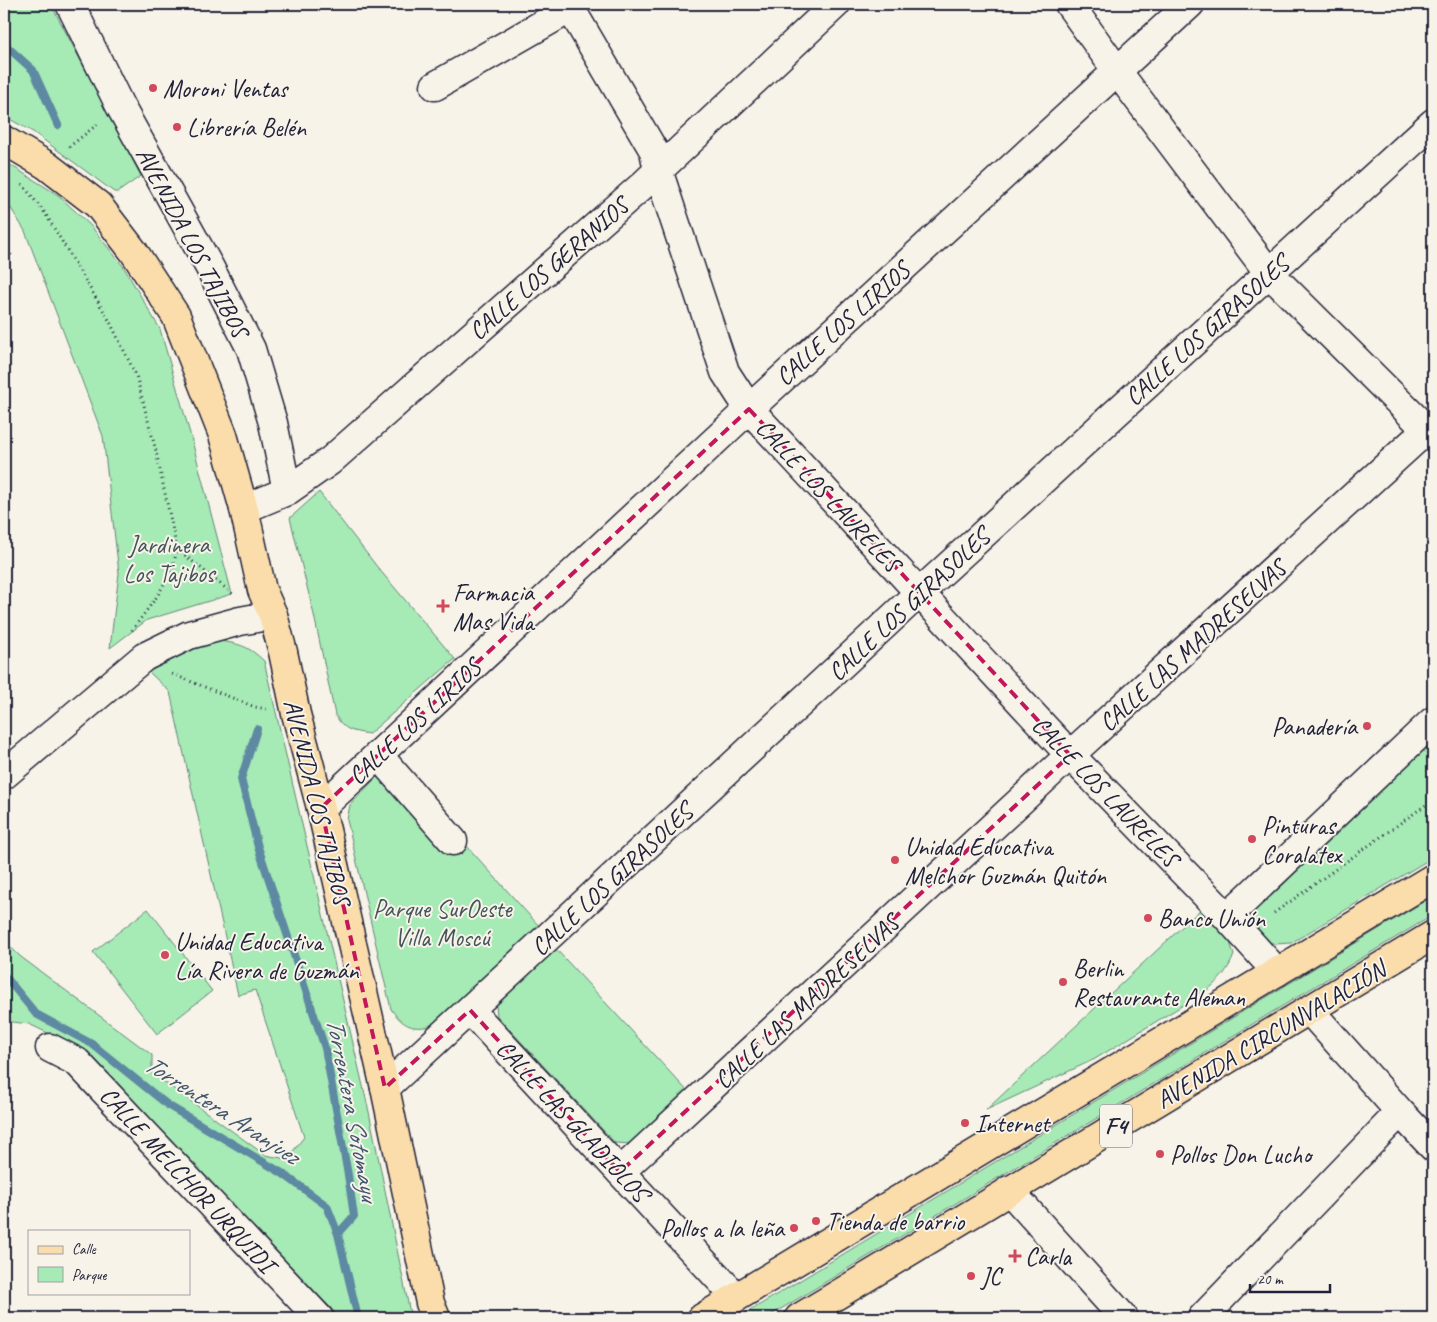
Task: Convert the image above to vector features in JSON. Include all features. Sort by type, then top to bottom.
[{"type":"main road","name":"AVENIDA LOS TAJIBOS","points":[[4,140],[46,166],[98,205],[134,252],[176,316],[223,435],[244,509],[262,590],[273,615],[283,652],[296,714],[321,808],[385,1088],[432,1313]]},
{"type":"main road","name":"AVENIDA CIRCUNVALACIÓN","points":[[702,1318],[1433,878]]},
{"type":"main road","name":"AVENIDA CIRCUNVALACIÓN","points":[[799,1318],[1433,935]]},
{"type":"street","name":"AVENIDA LOS TAJIBOS","points":[[70,4],[120,106],[210,268],[251,349],[273,423],[287,490]]},
{"type":"street","name":"CALLE LOS GERANIOS","points":[[244,509],[287,490],[330,461],[658,170],[836,4]]},
{"type":"street","points":[[1070,4],[1117,71],[1269,273],[1431,430]]},
{"type":"street","name":"CALLE LOS LIRIOS","points":[[321,808],[749,408],[1190,4]]},
{"type":"street","name":"CALLE LOS LAURELES","points":[[569,6],[654,151],[658,170],[725,372],[749,408],[1070,755],[1227,917],[1277,972]]},
{"type":"street","points":[[435,86],[569,6]]},
{"type":"street","name":"CALLE LOS GIRASOLES","points":[[385,1088],[920,593],[1433,123]]},
{"type":"street","name":"CALLE LAS MADRESELVAS","points":[[620,1172],[1070,755],[1431,430]]},
{"type":"street","points":[[4,775],[144,657],[189,635],[240,621],[273,615]]},
{"type":"street","points":[[1227,917],[1433,721]]},
{"type":"street","points":[[378,755],[452,840]]},
{"type":"street","name":"CALLE LAS GLADIOLOS","points":[[470,1010],[736,1298]]},
{"type":"street","points":[[1309,1010],[1433,1147]]},
{"type":"street","name":"CALLE MELCHOR URQUIDI","points":[[50,1048],[77,1062],[319,1318]]},
{"type":"street","points":[[1202,1318],[1400,1112]]},
{"type":"street","points":[[1009,1190],[1124,1318]]},
{"type":"path","points":[[68,148],[102,120]]},
{"type":"path","points":[[16,178],[45,212],[109,320],[136,374],[156,451],[177,549],[173,567],[158,595],[130,633],[144,657],[160,669],[255,707],[296,714]]},
{"type":"path","points":[[4,247],[12,256],[4,263]]},
{"type":"path","points":[[177,549],[232,594],[262,590]]},
{"type":"path","points":[[1273,914],[1432,804],[1429,795],[1433,789]]},
{"type":"highlighted area","points":[[749,409],[1070,755],[620,1172],[470,1010],[385,1088],[321,808]]},
{"type":"green space","points":[[4,4],[51,4],[141,176],[118,192],[114,192],[33,132],[4,116]]},
{"type":"green space","name":"Jardinera Los Tajibos","points":[[4,161],[58,195],[90,225],[123,266],[160,329],[191,437],[232,594],[147,620],[110,648],[119,573],[103,436],[25,231],[4,197]]},
{"type":"green space","points":[[319,492],[378,568],[455,659],[369,734],[345,727],[335,715],[314,615],[290,518]]},
{"type":"green space","name":"Jardinera Los Tajibos","points":[[219,641],[244,646],[264,661],[369,1112],[411,1318],[340,1318],[186,1155],[83,1050],[29,1024],[4,1021],[4,941],[21,957],[152,1055],[152,1073],[265,1155],[287,1159],[304,1137],[255,990],[238,995],[170,692],[149,672],[179,653]]},
{"type":"green space","points":[[1433,739],[1433,857],[1291,943],[1275,944],[1262,939],[1254,930],[1252,919],[1256,906]]},
{"type":"green space","name":"Parque SurOeste Villa Moscú","points":[[391,762],[539,926],[433,1025],[426,1027],[409,1026],[400,1020],[391,1009],[347,820],[350,805]]},
{"type":"green space","points":[[1433,896],[1433,915],[766,1318],[738,1318]]},
{"type":"green space","points":[[148,909],[212,991],[157,1034],[93,952]]},
{"type":"green space","points":[[1200,910],[1230,942],[1234,955],[1226,971],[1215,983],[1206,991],[1095,1059],[986,1110]]},
{"type":"green space","name":"Parque SurOeste Villa Moscú","points":[[554,947],[691,1095],[632,1144],[615,1143],[497,1016],[496,1006],[504,992]]},
{"type":"waterway","name":"Torrentera Sotomayu","points":[[4,44],[33,70],[58,125]]},
{"type":"waterway","name":"Torrentera Sotomayu","points":[[257,729],[241,779],[258,847],[325,1048],[354,1216],[338,1234]]},
{"type":"waterway","name":"Torrentera Aranjuez","points":[[4,975],[36,1014],[92,1044],[169,1106],[282,1173],[327,1206],[338,1234],[358,1318]]},
{"type":"place","name":"Moroni Ventas","points":[[153,88]]},
{"type":"place","name":"Librería Belén","points":[[177,127]]},
{"type":"place","name":"Farmacia Mas Vida","points":[[443,606]]},
{"type":"place","name":"Panadería","points":[[1367,726]]},
{"type":"place","name":"Pinturas Coralatex","points":[[1252,839]]},
{"type":"place","name":"Unidad Educativa Melchor Guzmán Quitón","points":[[895,860]]},
{"type":"place","name":"Banco Unión","points":[[1148,918]]},
{"type":"place","name":"Unidad Educativa Lía Rivera de Guzmán","points":[[165,955]]},
{"type":"place","name":"Berlin Restaurante Aleman","points":[[1063,982]]},
{"type":"place","name":"Internet","points":[[965,1123]]},
{"type":"place","name":"Pollos Don Lucho","points":[[1160,1154]]},
{"type":"place","name":"Tienda de barrio","points":[[816,1221]]},
{"type":"place","name":"Pollos a la leña","points":[[794,1228]]},
{"type":"place","name":"Carla","points":[[1015,1256]]},
{"type":"place","name":"JC","points":[[971,1276]]}]
